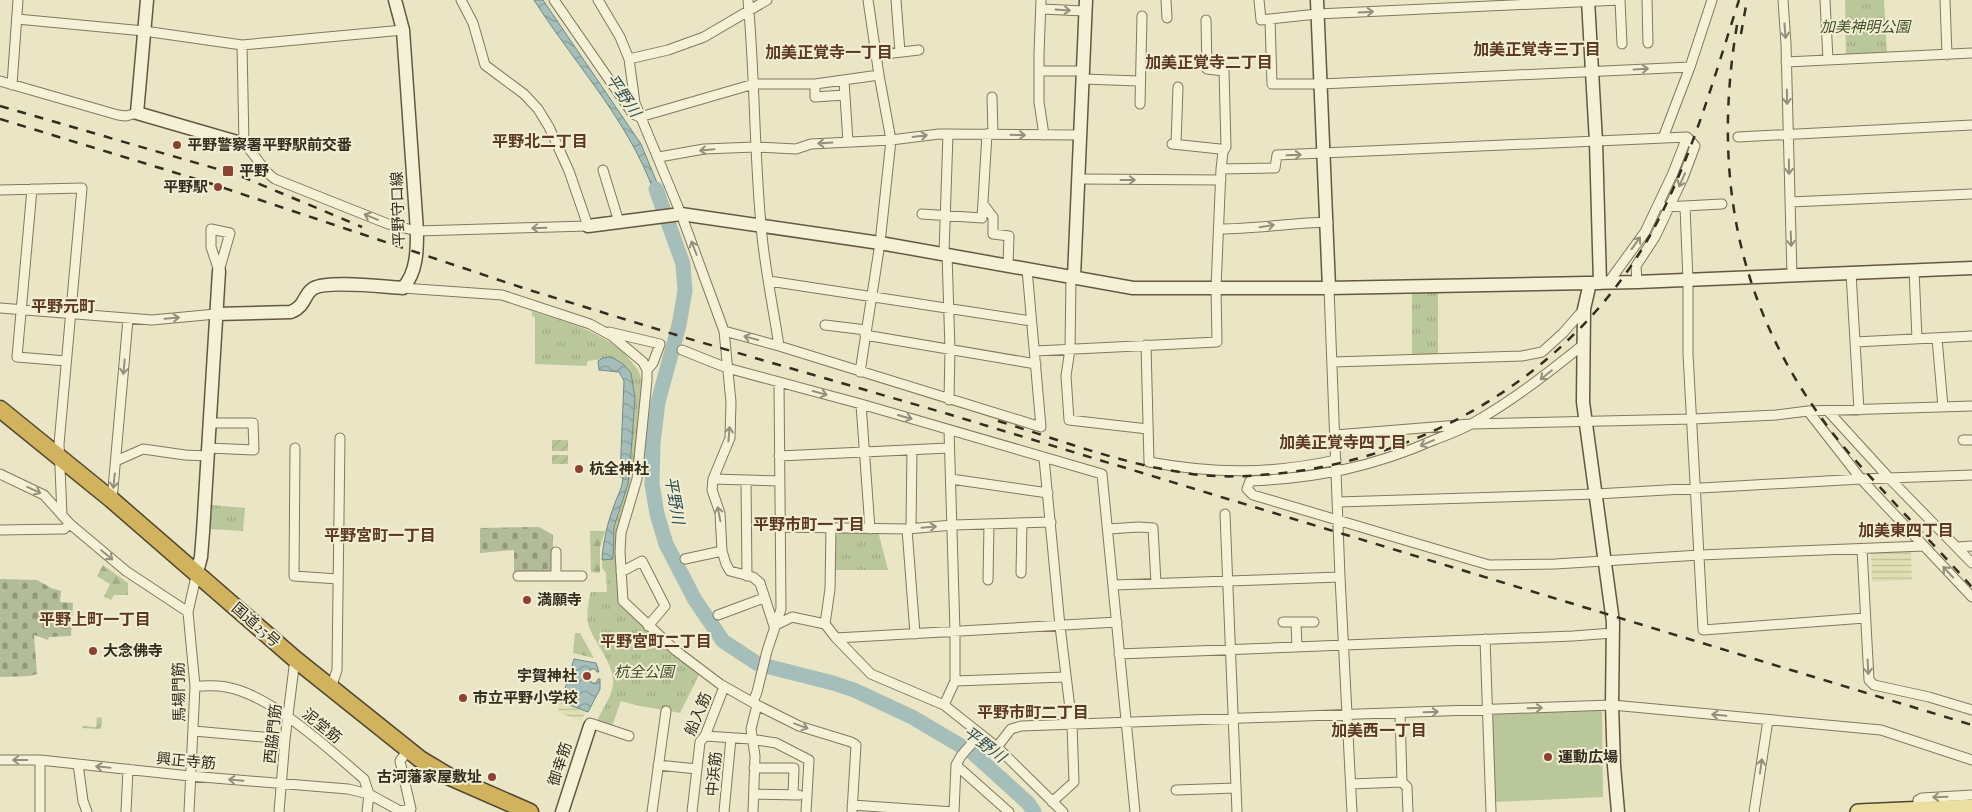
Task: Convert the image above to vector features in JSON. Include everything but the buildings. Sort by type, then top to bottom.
[{"type":"highway","name":"国道25号","points":[[0,410],[112,500],[295,659],[408,750],[450,777],[530,812]]},
{"type":"main road","points":[[1858,812],[1972,807]]},
{"type":"street","points":[[12,85],[18,0]]},
{"type":"street","points":[[137,113],[147,0]]},
{"type":"street","name":"平野守口線","points":[[395,0],[402,30],[417,231],[414,270],[410,280],[403,288]]},
{"type":"street","points":[[461,0],[473,23],[485,65],[524,94],[538,109],[549,126],[569,172],[588,226]]},
{"type":"street","points":[[554,0],[633,114],[640,117],[754,84],[815,84],[879,75]]},
{"type":"street","points":[[748,0],[761,227],[779,346]]},
{"type":"street","points":[[629,60],[668,50],[704,37],[767,0]]},
{"type":"street","points":[[860,372],[880,242],[891,140],[868,0]]},
{"type":"street","points":[[896,0],[900,52]]},
{"type":"street","points":[[1166,0],[1167,18]]},
{"type":"street","points":[[1259,0],[1261,20],[1317,14],[1620,0],[1622,44]]},
{"type":"street","points":[[1317,0],[1328,222],[1340,577],[1352,812]]},
{"type":"street","points":[[1647,0],[1648,44]]},
{"type":"street","points":[[1663,138],[1690,67],[1712,0]]},
{"type":"street","points":[[1783,0],[1792,276]]},
{"type":"street","points":[[1826,0],[1828,60]]},
{"type":"street","points":[[1945,0],[1947,54]]},
{"type":"street","points":[[1588,1],[1596,142],[1599,283]]},
{"type":"street","points":[[602,3],[617,30],[629,60],[635,103],[658,157],[678,215],[724,331],[731,402],[730,438],[713,479],[712,490],[720,513],[722,551],[730,571],[753,577],[760,583],[774,626]]},
{"type":"street","points":[[1044,135],[1039,102],[1041,4],[1086,6],[1070,349],[1066,376],[1069,420],[1148,428]]},
{"type":"street","points":[[1140,104],[1142,16]]},
{"type":"street","points":[[17,19],[144,31],[242,45],[402,30]]},
{"type":"street","points":[[1270,19],[1272,84],[1321,84],[1690,67]]},
{"type":"street","points":[[1035,351],[1217,342],[1216,288],[1221,169],[1223,152],[1226,147],[1224,71],[1207,70],[1206,20]]},
{"type":"street","points":[[242,45],[244,144]]},
{"type":"street","points":[[876,55],[919,50]]},
{"type":"street","points":[[1786,62],[1972,53]]},
{"type":"street","points":[[1039,72],[1139,82]]},
{"type":"street","points":[[0,81],[118,115],[126,116],[137,113],[244,144],[251,150],[262,168],[276,179],[388,224],[417,231],[588,226],[678,215],[880,242],[1133,288],[1329,288],[1599,283],[1972,268]]},
{"type":"street","points":[[844,81],[848,142]]},
{"type":"street","points":[[815,84],[815,97],[845,95]]},
{"type":"street","points":[[1178,87],[1174,144],[1220,149],[1223,152]]},
{"type":"street","points":[[922,214],[982,218],[992,97]]},
{"type":"street","points":[[1738,136],[1972,125]]},
{"type":"street","points":[[658,157],[704,149],[755,147],[796,149],[811,144],[891,140],[948,134],[1081,135]]},
{"type":"street","points":[[948,134],[945,215],[950,349],[949,400]]},
{"type":"street","points":[[1221,169],[1275,168],[1277,155],[1687,137]]},
{"type":"street","points":[[1637,282],[1636,266],[1655,237],[1683,178],[1695,146],[1687,137]]},
{"type":"street","points":[[1333,362],[1522,356],[1542,352],[1563,333],[1584,309],[1599,283],[1645,232],[1687,137]]},
{"type":"street","points":[[603,170],[619,222]]},
{"type":"street","points":[[1079,179],[1221,180]]},
{"type":"street","points":[[0,190],[82,188],[59,444],[62,514]]},
{"type":"street","points":[[32,189],[17,357],[66,361]]},
{"type":"street","points":[[1790,202],[1972,194]]},
{"type":"street","points":[[983,204],[993,217],[993,234],[1009,236],[1008,266]]},
{"type":"street","points":[[1656,208],[1722,204]]},
{"type":"street","points":[[1685,207],[1688,280],[1688,354],[1703,630],[1865,618]]},
{"type":"street","points":[[1219,229],[1252,229],[1284,224],[1328,222]]},
{"type":"street","points":[[724,331],[779,346],[1041,427],[1027,269]]},
{"type":"street","points":[[1914,270],[1917,339]]},
{"type":"street","points":[[196,572],[201,557],[219,271]]},
{"type":"street","points":[[1851,273],[1859,410]]},
{"type":"street","points":[[769,281],[872,295],[1032,321]]},
{"type":"street","points":[[0,308],[152,320],[216,314],[291,312],[301,306],[310,291],[319,286],[362,284],[502,295],[590,324],[612,336],[643,362],[647,370],[645,410],[637,479],[620,534],[623,601],[676,650],[724,686],[799,726],[856,745],[852,808],[954,812],[956,765],[978,736]]},
{"type":"street","points":[[1584,309],[1583,402],[1613,633],[1612,705],[1618,812]]},
{"type":"street","points":[[112,500],[128,319]]},
{"type":"street","points":[[825,324],[1036,364]]},
{"type":"street","points":[[604,331],[660,344],[653,363],[647,370]]},
{"type":"street","points":[[1855,342],[1972,336]]},
{"type":"street","points":[[1937,338],[1943,407]]},
{"type":"street","points":[[1584,344],[1533,385],[1471,424],[1398,456],[1336,472],[1292,479],[1250,481],[1247,488],[1253,495],[1489,565],[1555,564],[1700,555],[1924,546]]},
{"type":"street","points":[[1146,345],[1149,462],[1186,469],[1262,471],[1336,460]]},
{"type":"street","points":[[682,350],[727,368],[861,404],[1102,474],[1135,812]]},
{"type":"street","points":[[753,812],[755,756],[751,729],[761,673],[774,626],[781,609],[779,383]]},
{"type":"street","points":[[861,404],[863,453],[870,529]]},
{"type":"street","points":[[1335,435],[1471,424],[1693,419],[1776,415],[1808,411],[1972,406]]},
{"type":"street","points":[[1808,411],[1861,478],[1972,597]]},
{"type":"street","points":[[1828,411],[1972,562]]},
{"type":"street","points":[[116,461],[143,449],[185,456],[208,452],[254,450],[254,423],[210,423]]},
{"type":"street","points":[[944,705],[955,681],[953,525],[949,430]]},
{"type":"street","points":[[330,688],[337,670],[340,438]]},
{"type":"street","points":[[294,448],[294,576],[338,579]]},
{"type":"street","points":[[779,456],[949,448]]},
{"type":"street","points":[[912,450],[909,529],[915,634]]},
{"type":"street","points":[[1044,458],[1060,626],[1072,725],[1074,782],[1052,802]]},
{"type":"street","points":[[0,474],[44,495],[70,524],[126,571],[188,612]]},
{"type":"street","points":[[1337,502],[1596,494],[1861,478],[1972,475]]},
{"type":"street","points":[[951,478],[1048,493]]},
{"type":"street","points":[[713,479],[780,481]]},
{"type":"street","points":[[746,480],[748,576]]},
{"type":"street","points":[[1225,514],[1237,812]]},
{"type":"street","points":[[780,527],[909,529],[953,525],[1051,522]]},
{"type":"street","points":[[1021,573],[1022,523]]},
{"type":"street","points":[[0,530],[64,529],[70,524]]},
{"type":"street","points":[[988,580],[989,524]]},
{"type":"street","points":[[825,624],[830,589],[831,528]]},
{"type":"street","points":[[1108,529],[1153,528],[1156,583]]},
{"type":"street","points":[[1958,546],[1972,546]]},
{"type":"street","points":[[1862,549],[1869,680],[1874,684],[1972,710]]},
{"type":"street","points":[[686,558],[722,551]]},
{"type":"street","points":[[556,552],[556,576]]},
{"type":"street","points":[[621,572],[642,561],[665,606],[648,626]]},
{"type":"street","name":"馬場門筋","points":[[189,812],[195,686],[188,612],[196,572]]},
{"type":"street","points":[[518,576],[582,576]]},
{"type":"street","points":[[1114,585],[1340,577]]},
{"type":"street","points":[[718,615],[764,598]]},
{"type":"street","points":[[774,626],[792,617],[815,620],[825,624],[871,674],[944,705],[978,736],[997,747],[1063,812]]},
{"type":"street","points":[[836,638],[1116,622]]},
{"type":"street","points":[[1283,622],[1314,622]]},
{"type":"street","points":[[1296,622],[1296,647]]},
{"type":"street","points":[[1119,654],[1613,633]]},
{"type":"street","points":[[1485,639],[1492,812]]},
{"type":"street","name":"西脇門筋","points":[[279,812],[285,739],[295,659]]},
{"type":"street","points":[[955,681],[1066,677]]},
{"type":"street","name":"泥堂筋","points":[[195,686],[226,687],[248,695],[288,717],[364,779],[369,794]]},
{"type":"street","name":"船入筋","points":[[692,812],[700,742],[706,736],[724,686]]},
{"type":"street","points":[[997,747],[1011,729],[1021,726],[1612,705],[1881,730],[1972,760]]},
{"type":"street","points":[[652,812],[666,712]]},
{"type":"street","points":[[1400,713],[1402,782],[1407,787],[1408,812]]},
{"type":"street","points":[[1754,812],[1768,720]]},
{"type":"street","points":[[590,724],[629,736]]},
{"type":"street","name":"御幸筋","points":[[562,812],[590,724]]},
{"type":"street","points":[[194,731],[285,739]]},
{"type":"street","points":[[706,736],[752,739],[776,743],[809,760],[806,812]]},
{"type":"street","name":"中浜筋","points":[[724,812],[731,738]]},
{"type":"street","points":[[367,812],[369,794],[400,811],[413,810],[400,761],[408,750]]},
{"type":"street","name":"興正寺筋","points":[[0,760],[40,760],[190,776],[348,789],[369,794]]},
{"type":"street","points":[[40,760],[40,812]]},
{"type":"street","points":[[78,764],[83,801],[87,812]]},
{"type":"street","points":[[658,765],[697,769]]},
{"type":"street","points":[[956,765],[1009,812]]},
{"type":"street","points":[[754,768],[794,768],[793,795]]},
{"type":"street","points":[[126,812],[128,770]]},
{"type":"street","points":[[1351,784],[1402,782]]},
{"type":"street","points":[[1176,790],[1236,788]]},
{"type":"street","points":[[754,794],[807,796]]},
{"type":"street","points":[[1913,811],[1918,800],[1922,798],[1972,795]]},
{"type":"green space","name":"加美神明公園","points":[[1845,0],[1884,0],[1887,54],[1846,56]]},
{"type":"green space","points":[[1412,293],[1438,293],[1438,356],[1412,356]]},
{"type":"green space","name":"杭全公園","points":[[532,311],[583,328],[621,349],[638,370],[642,380],[636,451],[627,499],[621,604],[640,624],[700,673],[680,713],[621,701],[612,726],[597,721],[610,694],[613,678],[608,663],[589,627],[588,610],[591,592],[607,592],[606,573],[602,568],[603,555],[605,537],[622,492],[625,380],[619,372],[601,359],[588,361],[586,366],[535,364],[535,317],[532,316]]},
{"type":"green space","points":[[552,440],[568,440],[568,451],[552,451]]},
{"type":"green space","points":[[552,455],[568,455],[568,464],[552,464]]},
{"type":"green space","points":[[212,505],[245,508],[243,531],[210,529]]},
{"type":"green space","points":[[539,527],[553,535],[553,574],[514,573],[514,550],[480,553],[480,528]]},
{"type":"green space","points":[[590,531],[605,531],[600,547],[600,573],[591,572]]},
{"type":"green space","points":[[859,531],[878,531],[888,570],[835,570],[836,536],[839,533],[859,533]]},
{"type":"green space","points":[[1911,551],[1912,580],[1872,582],[1871,552]]},
{"type":"green space","points":[[103,565],[128,583],[128,595],[114,595],[111,600],[104,597],[110,584],[97,576]]},
{"type":"green space","points":[[0,579],[37,580],[61,591],[60,602],[73,603],[71,636],[49,637],[48,640],[34,635],[37,674],[0,677]]},
{"type":"green space","points":[[575,633],[580,633],[594,658],[573,653]]},
{"type":"green space","points":[[560,703],[585,712],[582,721],[559,713]]},
{"type":"green space","name":"運動広場","points":[[1599,708],[1602,711],[1603,797],[1495,802],[1491,717],[1496,713]]},
{"type":"green space","points":[[97,717],[102,718],[101,729],[82,728],[83,726],[96,727]]},
{"type":"water","points":[[534,0],[543,0],[641,144],[667,207],[659,208],[649,179],[621,125]]},
{"type":"water","points":[[612,357],[624,365],[631,373],[635,398],[628,484],[614,527],[613,559],[602,560],[606,531],[623,477],[620,477],[624,381],[619,372],[599,370],[598,361],[603,358]]},
{"type":"water","points":[[574,659],[596,663],[599,672],[591,669],[589,673],[585,673],[585,679],[589,679],[592,683],[596,683],[600,679],[600,689],[588,712],[561,702]]},
{"type":"waterway","name":"平野川","points":[[656,189],[683,264],[685,291],[679,325],[658,402],[653,443],[652,484],[657,514],[666,544],[695,600],[723,641],[758,664],[854,690],[912,717],[973,753],[1028,803],[1034,812]]},
{"type":"railway","points":[[998,421],[1138,464],[1199,475],[1226,476],[1252,476],[1291,472],[1345,462],[1398,446],[1449,424],[1496,396],[1541,364],[1582,327],[1617,285],[1648,239],[1676,182],[1700,122],[1739,0]]},
{"type":"railway","points":[[1741,34],[1747,0]]},
{"type":"railway","points":[[1737,25],[1730,82],[1728,138],[1731,192],[1741,245],[1756,296],[1777,345],[1805,394],[1839,441],[1972,587]]},
{"type":"railway","points":[[0,106],[238,175],[362,227]]},
{"type":"railway","points":[[0,119],[209,183],[526,289],[948,414],[1972,725]]},
{"type":"place","name":"平野警察署平野駅前交番","points":[[177,145]]},
{"type":"place","name":"平野","points":[[228,171]]},
{"type":"place","name":"平野駅","points":[[218,187]]},
{"type":"place","name":"杭全神社","points":[[579,469]]},
{"type":"place","name":"満願寺","points":[[527,600]]},
{"type":"place","name":"大念佛寺","points":[[93,651]]},
{"type":"place","name":"宇賀神社","points":[[587,676]]},
{"type":"place","name":"市立平野小学校","points":[[463,698]]},
{"type":"place","name":"運動広場","points":[[1548,757]]},
{"type":"place","name":"古河藩家屋敷址","points":[[492,777]]},
{"type":"district","name":"加美正覚寺三丁目","points":[[1537,49]]},
{"type":"district","name":"加美正覚寺一丁目","points":[[829,52]]},
{"type":"district","name":"加美正覚寺二丁目","points":[[1209,62]]},
{"type":"district","name":"平野北二丁目","points":[[540,141]]},
{"type":"district","name":"平野元町","points":[[63,306]]},
{"type":"district","name":"加美正覚寺四丁目","points":[[1343,442]]},
{"type":"district","name":"平野市町一丁目","points":[[809,524]]},
{"type":"district","name":"加美東四丁目","points":[[1906,530]]},
{"type":"district","name":"平野宮町一丁目","points":[[380,535]]},
{"type":"district","name":"平野上町一丁目","points":[[95,619]]},
{"type":"district","name":"平野宮町二丁目","points":[[656,641]]},
{"type":"district","name":"平野市町二丁目","points":[[1033,712]]},
{"type":"district","name":"加美西一丁目","points":[[1379,730]]}]
